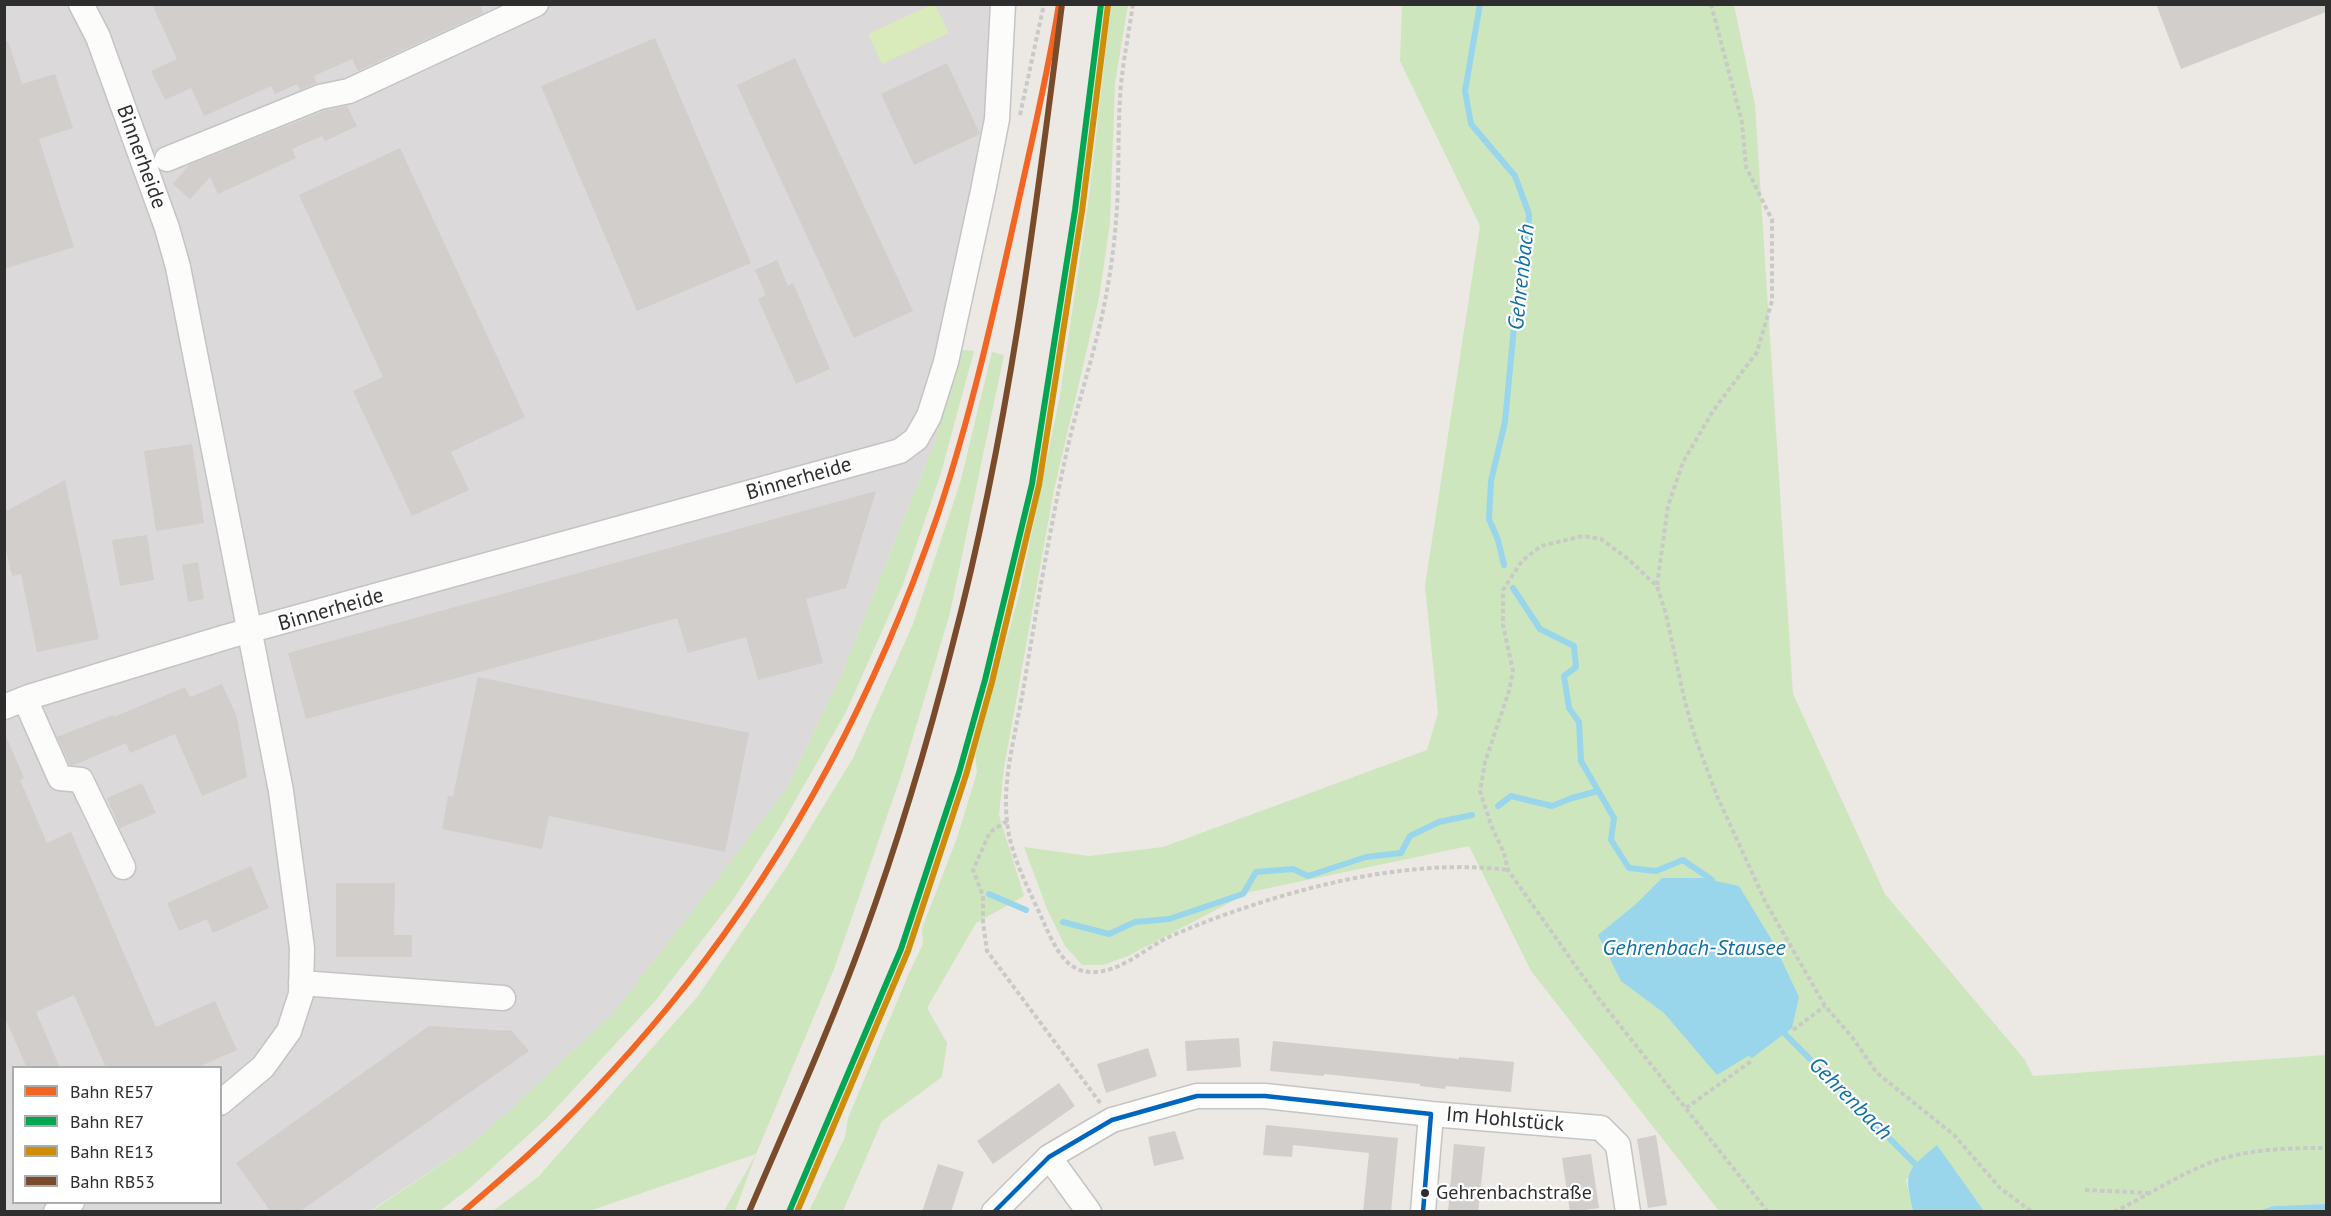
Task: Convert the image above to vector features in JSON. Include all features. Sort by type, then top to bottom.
[{"type":"street","name":"Binnerheide","points":[[81,4],[98,37],[167,228],[178,267],[281,791],[292,868],[302,948],[301,994],[289,1031],[263,1067],[222,1101]]},
{"type":"street","points":[[167,159],[321,97],[349,91],[536,4]]},
{"type":"street","name":"Binnerheide","points":[[15,703],[226,637],[900,451],[916,439],[929,416],[946,362],[984,191],[996,119],[1003,4]]},
{"type":"street","points":[[15,703],[60,778],[81,780],[123,867]]},
{"type":"street","points":[[301,983],[503,998]]},
{"type":"street","name":"Im Hohlstück","points":[[994,1212],[1049,1157],[1113,1120],[1197,1096],[1264,1096],[1431,1114],[1601,1128],[1618,1145],[1628,1212]]},
{"type":"street","points":[[1423,1212],[1431,1114]]},
{"type":"street","points":[[1049,1157],[1089,1212]]},
{"type":"street","points":[[56,1212],[70,1204]]},
{"type":"path","points":[[1018,120],[1044,4]]},
{"type":"path","points":[[1133,4],[1121,83],[1116,222],[1105,302],[1066,455],[1008,780],[1006,820],[1013,847],[1053,943],[1068,963],[1089,972],[1105,970],[1123,964],[1167,938],[1224,914],[1282,895],[1357,878],[1435,868],[1470,867],[1508,870]]},
{"type":"path","points":[[1711,4],[1742,122],[1746,168],[1772,220],[1772,301],[1757,352],[1713,411],[1683,462],[1668,506],[1657,586],[1666,614],[1685,702],[1695,737],[1717,796],[1766,903],[1825,1006],[1852,1037],[1877,1073],[1954,1135],[2000,1188],[2032,1212]]},
{"type":"path","points":[[1657,586],[1628,559],[1601,540],[1583,536],[1541,546],[1522,561],[1503,590],[1503,625],[1513,671],[1509,691],[1485,762],[1480,791],[1491,825],[1504,853],[1508,870],[1599,999],[1768,1212]]},
{"type":"path","points":[[1006,820],[990,832],[974,870],[983,896],[983,922],[987,951],[1113,1120]]},
{"type":"path","points":[[1793,1030],[1825,1006]]},
{"type":"path","points":[[1686,1108],[1753,1060]]},
{"type":"path","points":[[2114,1212],[2201,1166],[2241,1155],[2295,1148],[2326,1148]]},
{"type":"path","points":[[2085,1191],[2152,1193]]},
{"type":"shaded area","points":[[5,5],[1013,5],[998,140],[935,442],[843,671],[787,788],[613,1014],[476,1141],[370,1211],[5,1212]]},
{"type":"green space","points":[[935,5],[949,33],[882,64],[868,34]]},
{"type":"green space","points":[[1111,5],[1128,5],[1115,83],[1110,223],[1099,298],[1054,490],[1004,768],[999,815],[1024,896],[976,923],[927,1008],[947,1043],[942,1077],[882,1121],[843,1211],[809,1211],[845,1137],[848,1118],[923,944],[922,928],[957,838],[977,772],[975,754],[1019,595],[1060,395],[1089,196]]},
{"type":"green space","points":[[1402,5],[1734,5],[1755,105],[1793,694],[1885,894],[2025,1060],[2033,1076],[2326,1055],[2326,1204],[2274,1206],[2258,1212],[1984,1211],[1937,1146],[1906,1180],[1913,1211],[1719,1211],[1531,971],[1469,846],[1250,892],[1128,956],[1103,965],[1082,965],[1065,946],[1047,909],[1024,847],[1089,856],[1163,847],[1427,750],[1438,713],[1425,586],[1480,226],[1400,61]]},
{"type":"green space","points":[[954,349],[974,351],[941,473],[903,584],[846,712],[780,827],[733,900],[656,1000],[546,1119],[472,1186],[440,1211],[370,1212],[476,1141],[613,1014],[787,788],[843,671],[935,442]]},
{"type":"green space","points":[[992,352],[1004,355],[950,613],[903,770],[834,969],[756,1154],[589,1211],[493,1211],[538,1177],[698,996],[787,866],[853,758],[913,624],[960,483]]},
{"type":"green space","points":[[756,1154],[735,1211],[724,1211]]},
{"type":"water","name":"Gehrenbach-Stausee","points":[[1662,878],[1702,878],[1739,886],[1773,942],[1799,997],[1792,1028],[1752,1058],[1748,1056],[1717,1075],[1664,1013],[1621,981],[1598,935],[1636,904]]},
{"type":"water","points":[[1937,1145],[1984,1211],[1913,1211],[1908,1188],[1910,1173],[1918,1161]]},
{"type":"water","points":[[2326,1204],[2326,1211],[2258,1211],[2274,1206]]},
{"type":"building","points":[[152,4],[480,4],[483,13],[358,71],[352,59],[314,76],[316,83],[300,90],[297,84],[275,94],[271,86],[204,116],[191,88],[165,100],[151,71],[177,59]]},
{"type":"building","points":[[2156,4],[2326,4],[2326,12],[2181,69]]},
{"type":"building","points":[[655,38],[751,263],[637,311],[541,86]]},
{"type":"building","points":[[4,41],[8,41],[22,84],[55,74],[73,128],[39,139],[74,247],[4,269]]},
{"type":"building","points":[[795,58],[913,311],[854,338],[737,85]]},
{"type":"building","points":[[947,63],[980,134],[914,165],[881,94]]},
{"type":"building","points":[[347,106],[357,126],[325,141],[322,136],[292,149],[296,158],[218,194],[210,177],[190,199],[173,184],[189,165],[324,111]]},
{"type":"building","points":[[400,148],[525,417],[451,452],[469,490],[412,516],[353,391],[383,377],[299,195]]},
{"type":"building","points":[[777,260],[788,286],[793,283],[830,369],[796,384],[758,299],[766,295],[755,270]]},
{"type":"building","points":[[192,444],[204,523],[156,531],[144,451]]},
{"type":"building","points":[[65,480],[99,639],[37,652],[21,574],[12,576],[4,541],[4,512]]},
{"type":"building","points":[[876,491],[846,588],[806,599],[823,663],[758,680],[746,637],[688,653],[677,618],[306,719],[288,653]]},
{"type":"building","points":[[147,535],[154,580],[120,586],[112,540]]},
{"type":"building","points":[[198,562],[204,599],[188,602],[182,565]]},
{"type":"building","points":[[478,677],[749,733],[725,852],[549,816],[542,849],[442,829],[448,796],[453,796]]},
{"type":"building","points":[[222,684],[237,717],[247,777],[202,796],[175,734],[130,753],[126,743],[74,765],[70,765],[57,737],[113,715],[114,717],[185,687],[190,697]]},
{"type":"building","points":[[4,732],[24,778],[20,780],[47,843],[71,832],[156,1027],[215,1001],[237,1050],[201,1066],[105,1066],[74,995],[36,1012],[59,1066],[26,1066],[4,1016]]},
{"type":"building","points":[[142,783],[156,813],[120,828],[107,798]]},
{"type":"building","points":[[251,866],[269,908],[213,933],[207,919],[179,931],[167,903]]},
{"type":"building","points":[[336,883],[395,883],[394,935],[412,935],[412,957],[336,957]]},
{"type":"building","points":[[429,1026],[512,1031],[529,1051],[299,1212],[271,1212],[236,1163]]},
{"type":"building","points":[[1239,1038],[1241,1067],[1187,1071],[1185,1041]]},
{"type":"building","points":[[1273,1041],[1514,1062],[1511,1092],[1446,1086],[1445,1089],[1420,1086],[1420,1084],[1324,1074],[1324,1076],[1270,1071]]},
{"type":"building","points":[[1148,1048],[1157,1076],[1106,1093],[1097,1064]]},
{"type":"building","points":[[1059,1083],[1075,1106],[993,1164],[977,1141]]},
{"type":"building","points":[[1266,1125],[1398,1138],[1391,1212],[1363,1212],[1369,1153],[1293,1145],[1292,1157],[1263,1155]]},
{"type":"building","points":[[1175,1131],[1184,1159],[1154,1166],[1148,1137]]},
{"type":"building","points":[[1656,1135],[1667,1205],[1648,1208],[1637,1139]]},
{"type":"building","points":[[1454,1144],[1485,1147],[1478,1212],[1448,1212]]},
{"type":"building","points":[[1591,1154],[1599,1208],[1570,1212],[1562,1158]]},
{"type":"building","points":[[938,1164],[964,1172],[951,1212],[922,1212]]},
{"type":"waterway","name":"Gehrenbach","points":[[1480,4],[1465,91],[1471,124],[1515,176],[1529,214],[1527,257],[1514,327],[1505,422],[1491,481],[1489,519],[1498,540],[1504,565]]},
{"type":"waterway","name":"Gehrenbach","points":[[1513,588],[1540,629],[1574,646],[1576,667],[1564,676],[1569,708],[1579,722],[1581,761],[1614,818],[1611,840],[1629,868],[1656,871],[1683,860],[1712,880]]},
{"type":"waterway","points":[[1498,806],[1511,796],[1552,806],[1598,791]]},
{"type":"waterway","points":[[1063,922],[1109,934],[1135,922],[1169,919],[1243,894],[1256,872],[1293,869],[1308,876],[1366,857],[1401,853],[1410,836],[1439,822],[1472,815]]},
{"type":"waterway","points":[[989,894],[1026,910]]},
{"type":"waterway","name":"Gehrenbach","points":[[1785,1034],[1915,1164]]},
{"type":"rail line","name":"RE57","points":[[463,1212],[532,1152],[579,1106],[634,1047],[686,985],[726,932],[798,820],[861,702],[914,580],[961,441],[1000,286],[1040,106],[1059,4]]},
{"type":"rail line","name":"RB53","points":[[749,1212],[822,1042],[863,938],[923,755],[943,680],[972,564],[1005,406],[1030,246],[1062,4]]},
{"type":"rail line","name":"RE7","points":[[789,1212],[901,949],[959,773],[985,680],[1032,484],[1075,210],[1101,4]]},
{"type":"rail line","name":"RE13","points":[[797,1212],[908,951],[966,775],[992,682],[1039,485],[1082,211],[1108,5]]},
{"type":"transit line","points":[[994,1212],[1049,1157],[1112,1120],[1197,1096],[1265,1096],[1431,1114],[1423,1212]]},
{"type":"place","name":"Gehrenbachstraße","points":[[1425,1193]]}]
